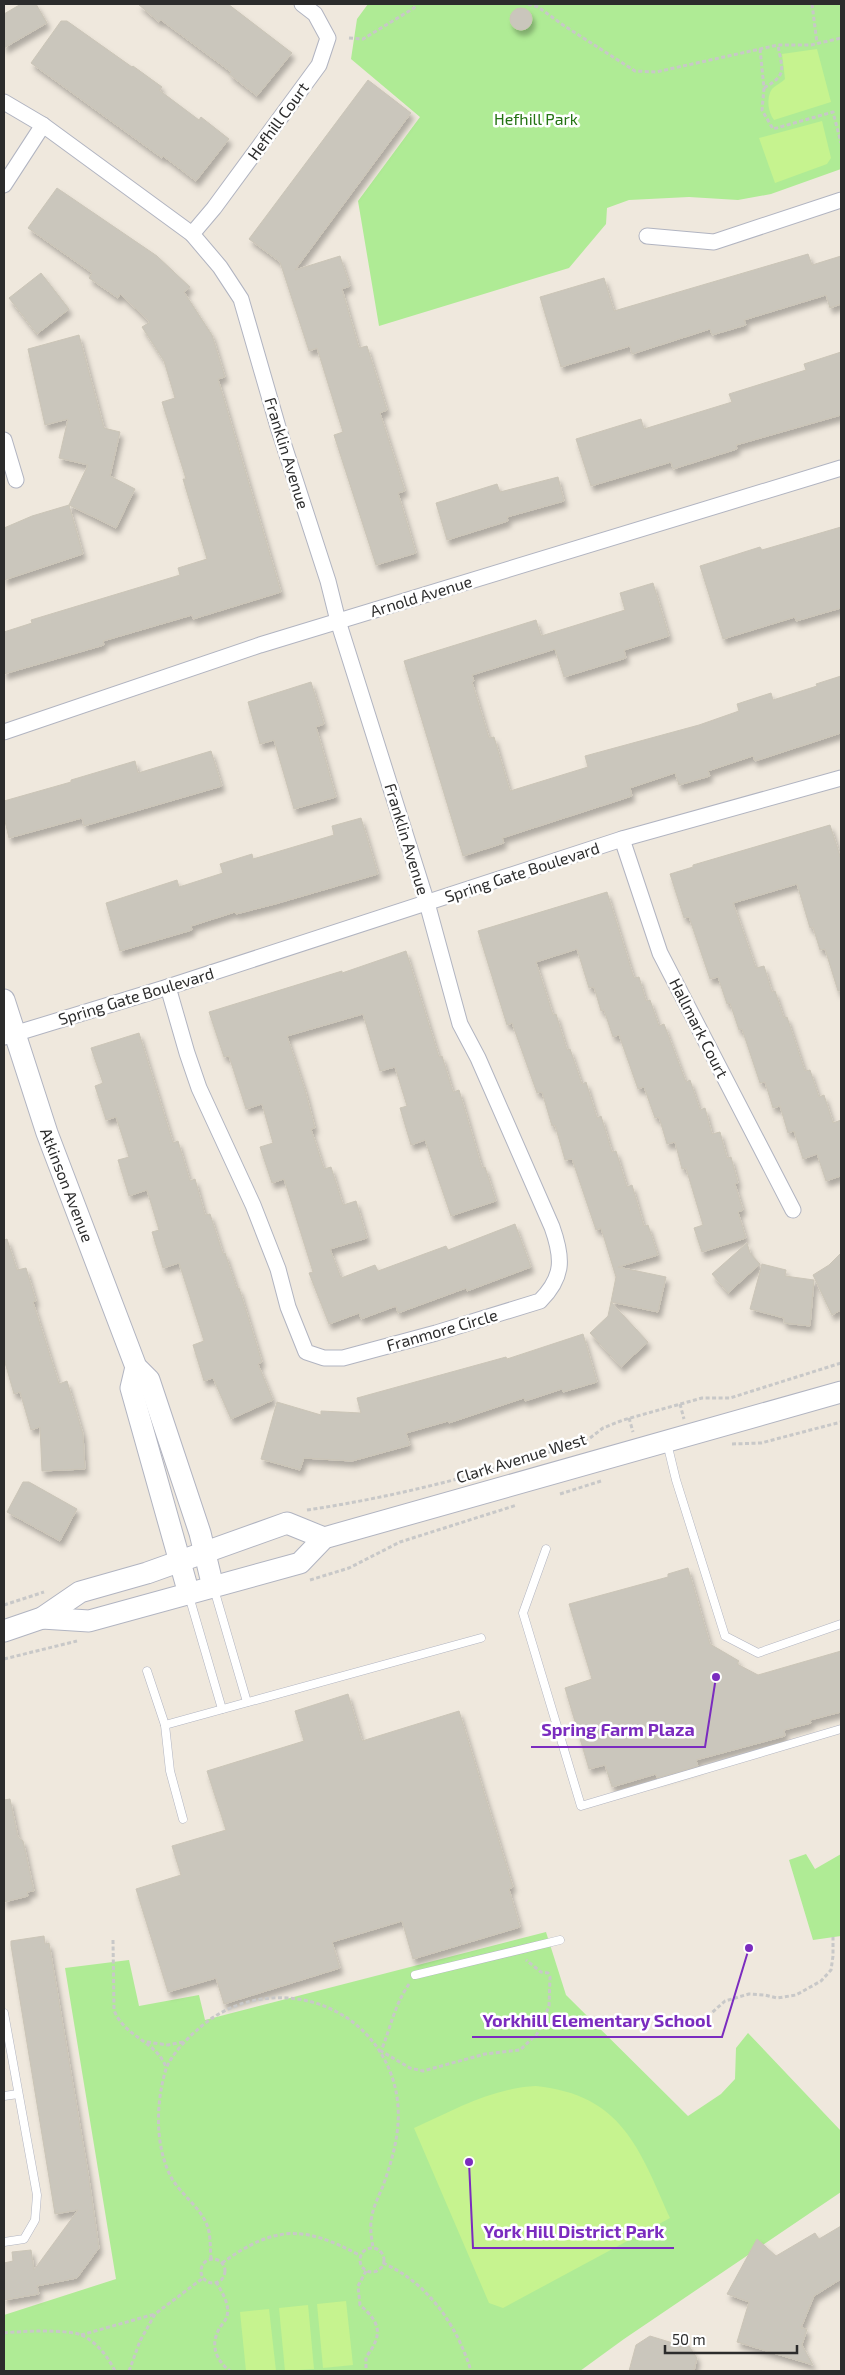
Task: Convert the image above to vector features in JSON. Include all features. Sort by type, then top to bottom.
[{"type":"street","name":"Hefhill Court","points":[[192,234],[214,208],[319,64],[328,38],[315,14],[302,4]]},
{"type":"street","name":"Franklin Avenue","points":[[4,102],[43,125],[192,234],[220,267],[241,299],[278,427],[328,581],[338,621],[427,903]]},
{"type":"street","points":[[4,186],[43,125]]},
{"type":"street","points":[[646,236],[714,242],[841,200]]},
{"type":"street","points":[[4,440],[16,480]]},
{"type":"street","name":"Arnold Avenue","points":[[4,732],[260,645],[841,468]]},
{"type":"street","name":"Spring Gate Boulevard","points":[[9,1036],[168,987],[622,839],[841,778]]},
{"type":"street","name":"Hallmark Court","points":[[622,839],[660,953],[793,1210]]},
{"type":"street","name":"Franmore Circle","points":[[168,987],[199,1088],[253,1205],[278,1269],[288,1307],[306,1352],[324,1358],[343,1358],[436,1333],[540,1301],[551,1290],[559,1275],[559,1248],[478,1058],[460,1024],[427,903]]},
{"type":"street","name":"Atkinson Avenue","points":[[4,1000],[9,1036],[136,1367],[149,1380],[204,1551],[213,1587]]},
{"type":"street","points":[[136,1367],[130,1388],[181,1559],[189,1594]]},
{"type":"street","name":"Clark Avenue West","points":[[324,1538],[841,1392]]},
{"type":"street","points":[[4,1631],[42,1618],[80,1592],[147,1572],[287,1523],[324,1538],[300,1563],[89,1621],[42,1618]]},
{"type":"lane","points":[[667,1441],[676,1480],[724,1636],[758,1653],[841,1624]]},
{"type":"lane","points":[[546,1549],[523,1613],[581,1806],[841,1729]]},
{"type":"lane","points":[[213,1587],[247,1702]]},
{"type":"lane","points":[[189,1594],[222,1709]]},
{"type":"lane","points":[[165,1725],[481,1638]]},
{"type":"lane","points":[[147,1671],[165,1725],[170,1771],[183,1819]]},
{"type":"lane","points":[[415,1975],[560,1940]]},
{"type":"lane","points":[[4,2013],[36,2195],[35,2220],[24,2238],[4,2242]]},
{"type":"lane","points":[[4,2096],[18,2094]]},
{"type":"path","points":[[349,38],[363,39],[414,8],[416,4]]},
{"type":"path","points":[[528,4],[538,7],[562,25],[636,71],[656,72],[778,45],[817,43],[841,38]]},
{"type":"path","points":[[812,4],[817,43]]},
{"type":"path","points":[[764,88],[779,79],[782,72],[778,45]]},
{"type":"path","points":[[760,49],[764,88],[762,110],[773,129],[833,112],[841,143]]},
{"type":"path","name":"Clark Avenue West","points":[[303,1510],[353,1503],[464,1476],[585,1440],[603,1428],[623,1420],[702,1398],[730,1398],[841,1363]]},
{"type":"path","points":[[731,1444],[761,1443],[841,1422]]},
{"type":"path","points":[[555,1495],[603,1480]]},
{"type":"path","points":[[309,1581],[349,1568],[400,1542],[520,1505]]},
{"type":"path","points":[[698,2025],[724,2001],[749,1994],[777,1998],[796,1995],[821,1981],[831,1970],[834,1956],[833,1937]]},
{"type":"path","points":[[113,1940],[114,2010],[121,2023],[129,2031],[156,2050],[166,2068]]},
{"type":"path","points":[[381,2051],[410,2068],[422,2071],[485,2054],[514,2051],[525,2047],[536,2034],[549,2006],[550,1977],[548,1973],[541,1972],[530,1962],[510,1952]]},
{"type":"path","points":[[381,2051],[392,2023],[397,2002],[415,1975]]},
{"type":"path","points":[[211,2259],[208,2227],[202,2216],[170,2175],[159,2138],[159,2118],[166,2068],[184,2042],[204,2022],[228,2008],[255,1999],[292,1998],[316,2003],[341,2014],[363,2030],[381,2051],[396,2092],[399,2120],[392,2159],[373,2212],[371,2231],[373,2248]]},
{"type":"path","points":[[145,2042],[168,2045],[184,2042]]},
{"type":"path","points":[[222,2263],[241,2250],[265,2238],[286,2233],[319,2236],[361,2256]]},
{"type":"path","points":[[373,2248],[381,2253],[383,2263],[378,2271],[366,2271],[360,2264],[361,2256],[366,2250],[373,2248]]},
{"type":"path","points":[[211,2259],[222,2263]]},
{"type":"path","points":[[211,2259],[202,2266],[203,2278],[210,2283],[216,2282],[224,2274],[222,2263]]},
{"type":"path","points":[[383,2263],[400,2271],[416,2282],[435,2302],[453,2328],[471,2371]]},
{"type":"path","points":[[366,2271],[358,2286],[360,2305],[373,2318],[378,2332],[374,2346],[366,2357],[366,2371]]},
{"type":"path","points":[[4,2333],[48,2332],[81,2335],[156,2314],[203,2278]]},
{"type":"path","points":[[216,2282],[226,2299],[228,2313],[215,2339],[214,2350],[230,2371]]},
{"type":"path","points":[[129,2371],[140,2341],[156,2314]]},
{"type":"path","points":[[81,2335],[106,2354],[116,2371]]},
{"type":"green space","name":"Hefhill Park","points":[[368,4],[841,4],[841,169],[771,194],[738,200],[689,197],[629,200],[607,208],[606,224],[569,268],[379,326],[358,201],[420,117],[351,59],[357,19]]},
{"type":"green space","points":[[817,49],[831,102],[774,120],[768,101],[772,89],[785,79],[782,54]]},
{"type":"green space","points":[[822,121],[831,158],[827,164],[775,183],[759,138]]},
{"type":"green space","points":[[806,1854],[815,1869],[841,1854],[841,1936],[813,1940],[789,1860]]},
{"type":"green space","points":[[546,1932],[566,1995],[688,2116],[721,2094],[735,2079],[736,2048],[748,2033],[841,2131],[841,2192],[624,2339],[580,2371],[4,2371],[4,2315],[116,2279],[65,1968],[129,1960],[139,2006],[199,1995],[205,2020]]},
{"type":"green space","points":[[536,2086],[565,2091],[589,2101],[608,2113],[624,2129],[637,2148],[670,2218],[503,2308],[489,2303],[414,2128],[489,2095]]},
{"type":"green space","points":[[346,2301],[353,2365],[323,2368],[317,2304]]},
{"type":"green space","points":[[308,2305],[314,2369],[285,2371],[279,2308]]},
{"type":"green space","points":[[269,2309],[276,2371],[246,2371],[240,2312]]},
{"type":"building","points":[[21,4],[36,4],[47,23],[4,48],[4,14]]},
{"type":"building","points":[[138,4],[228,4],[292,53],[257,96],[229,74],[231,72],[161,20],[159,22]]},
{"type":"building","points":[[517,8],[525,8],[532,15],[532,23],[525,30],[517,30],[510,23],[510,15]]},
{"type":"building","points":[[61,21],[67,21],[133,66],[162,87],[159,90],[199,120],[201,117],[229,139],[196,181],[31,63]]},
{"type":"building","points":[[368,80],[411,113],[295,270],[340,256],[350,286],[342,289],[359,348],[367,346],[387,410],[380,413],[405,491],[398,493],[416,553],[376,565],[334,435],[343,432],[317,348],[309,351],[280,262],[249,239]]},
{"type":"building","points":[[57,188],[157,256],[190,287],[184,292],[212,335],[225,377],[218,379],[281,592],[193,619],[192,615],[103,641],[104,645],[4,674],[4,632],[32,623],[31,620],[180,575],[178,568],[207,559],[183,479],[186,479],[162,402],[175,398],[164,361],[142,327],[150,322],[120,294],[118,298],[89,278],[92,273],[28,228]]},
{"type":"building","points":[[808,254],[812,265],[841,256],[841,304],[830,308],[826,295],[744,320],[746,325],[712,335],[710,329],[632,354],[630,346],[561,367],[540,297],[604,278],[614,311]]},
{"type":"building","points":[[41,273],[69,309],[37,334],[9,298]]},
{"type":"building","points":[[79,335],[104,428],[120,432],[110,476],[135,489],[116,528],[69,505],[88,465],[59,458],[68,419],[45,425],[28,349]]},
{"type":"building","points":[[841,352],[841,415],[736,445],[737,449],[673,469],[671,462],[591,486],[576,439],[641,419],[644,429],[732,402],[729,394],[806,370],[804,364]]},
{"type":"building","points":[[558,477],[564,501],[507,517],[508,521],[447,540],[436,503],[497,484],[500,492]]},
{"type":"building","points":[[69,505],[83,554],[4,580],[4,528],[32,516]]},
{"type":"building","points":[[841,527],[841,608],[796,621],[795,617],[723,639],[700,566],[760,547],[762,550]]},
{"type":"building","points":[[653,583],[669,636],[624,650],[626,658],[564,677],[555,649],[472,675],[474,681],[472,682],[489,738],[494,737],[510,791],[588,767],[585,756],[699,725],[739,711],[737,704],[771,693],[773,700],[841,676],[841,733],[755,761],[753,756],[708,771],[710,776],[679,785],[675,773],[630,788],[632,796],[502,838],[504,843],[463,856],[404,661],[536,620],[541,636],[625,610],[620,593]]},
{"type":"building","points":[[311,682],[324,724],[316,727],[336,797],[294,809],[274,740],[260,744],[248,702]]},
{"type":"building","points":[[211,751],[222,786],[84,826],[82,818],[9,838],[4,817],[4,801],[135,761],[138,773]]},
{"type":"building","points":[[361,818],[378,874],[275,904],[236,914],[235,912],[191,926],[192,930],[120,951],[106,903],[177,880],[179,887],[223,873],[220,864],[252,854],[253,859],[334,835],[332,826]]},
{"type":"building","points":[[830,825],[841,859],[841,991],[838,991],[825,949],[820,950],[813,927],[810,928],[797,884],[733,903],[756,968],[764,966],[772,992],[775,991],[784,1018],[787,1017],[805,1071],[810,1070],[819,1097],[824,1095],[833,1123],[841,1120],[841,1176],[826,1181],[817,1154],[803,1159],[794,1131],[788,1133],[780,1106],[773,1108],[765,1082],[760,1083],[742,1029],[739,1030],[730,1003],[727,1004],[718,977],[710,979],[689,917],[684,918],[670,874],[693,867],[693,865]]},
{"type":"building","points":[[607,892],[634,978],[639,977],[646,1001],[650,1000],[659,1026],[664,1024],[686,1082],[690,1080],[700,1110],[705,1108],[712,1134],[720,1132],[727,1158],[731,1157],[738,1183],[735,1184],[743,1210],[738,1212],[746,1238],[702,1252],[694,1228],[703,1225],[686,1168],[682,1169],[675,1142],[667,1144],[659,1117],[655,1118],[644,1087],[638,1089],[619,1035],[613,1037],[604,1010],[601,1011],[594,987],[589,988],[577,949],[536,962],[553,1015],[556,1014],[567,1050],[570,1049],[582,1084],[586,1082],[597,1118],[601,1116],[612,1152],[616,1151],[627,1187],[632,1185],[644,1226],[648,1225],[658,1255],[618,1267],[666,1277],[658,1312],[611,1302],[616,1277],[601,1228],[596,1230],[572,1159],[565,1160],[555,1125],[552,1126],[542,1092],[537,1093],[512,1023],[507,1025],[478,931]]},
{"type":"building","points":[[406,951],[439,1057],[442,1056],[453,1092],[459,1090],[482,1168],[485,1167],[496,1201],[451,1216],[425,1140],[411,1145],[400,1108],[407,1106],[395,1067],[380,1071],[363,1014],[287,1036],[305,1090],[315,1128],[311,1129],[324,1169],[331,1167],[343,1205],[356,1201],[367,1238],[330,1249],[341,1278],[375,1265],[378,1271],[446,1246],[448,1250],[515,1224],[531,1267],[467,1291],[466,1288],[398,1313],[396,1306],[361,1319],[359,1313],[329,1324],[309,1273],[313,1272],[284,1179],[272,1183],[260,1147],[273,1143],[262,1104],[246,1109],[229,1056],[224,1057],[209,1012],[342,971],[342,973]]},
{"type":"building","points":[[139,1033],[173,1143],[178,1141],[190,1181],[195,1179],[205,1215],[210,1214],[223,1254],[225,1253],[237,1289],[239,1288],[262,1362],[258,1364],[273,1400],[231,1419],[213,1378],[204,1381],[193,1345],[204,1341],[179,1263],[163,1268],[152,1232],[159,1230],[147,1190],[129,1196],[118,1160],[129,1157],[116,1117],[106,1120],[95,1086],[103,1083],[91,1048]]},
{"type":"building","points":[[7,1239],[17,1270],[26,1268],[36,1301],[33,1302],[59,1384],[67,1381],[83,1434],[85,1469],[42,1471],[40,1427],[31,1430],[20,1392],[14,1394],[4,1359],[4,1240]]},
{"type":"building","points":[[747,1243],[750,1253],[760,1264],[728,1293],[712,1274]]},
{"type":"building","points":[[841,1253],[841,1310],[832,1315],[813,1275],[829,1265]]},
{"type":"building","points":[[762,1264],[786,1270],[785,1276],[814,1280],[810,1326],[784,1323],[784,1318],[750,1309]]},
{"type":"building","points":[[611,1302],[648,1342],[621,1367],[590,1333],[608,1316]]},
{"type":"building","points":[[583,1334],[597,1382],[563,1392],[562,1389],[525,1401],[524,1398],[449,1423],[448,1421],[406,1433],[410,1445],[352,1461],[304,1458],[300,1470],[261,1459],[277,1402],[321,1415],[321,1411],[361,1413],[357,1398],[506,1357],[507,1359]]},
{"type":"building","points":[[23,1482],[29,1482],[77,1509],[60,1541],[7,1512]]},
{"type":"building","points":[[688,1568],[710,1644],[739,1661],[737,1664],[758,1675],[841,1651],[841,1712],[810,1720],[811,1723],[784,1730],[785,1736],[696,1760],[698,1766],[657,1778],[656,1774],[612,1787],[605,1765],[589,1769],[565,1688],[592,1679],[569,1604],[668,1577],[668,1574]]},
{"type":"building","points":[[348,1694],[362,1741],[459,1711],[513,1887],[509,1889],[520,1927],[413,1959],[402,1921],[332,1942],[340,1968],[224,2004],[216,1978],[168,1992],[136,1889],[181,1875],[172,1846],[226,1830],[207,1771],[304,1741],[295,1711]]},
{"type":"building","points":[[10,1799],[18,1837],[23,1841],[34,1891],[27,1892],[28,1896],[4,1902],[4,1800]]},
{"type":"building","points":[[44,1936],[45,1944],[49,1943],[99,2248],[77,2278],[37,2286],[39,2294],[4,2300],[4,2263],[13,2261],[12,2252],[31,2250],[34,2270],[78,2210],[55,2214],[11,1945],[11,1941]]},
{"type":"building","points":[[841,2226],[841,2279],[814,2296],[801,2328],[807,2329],[802,2345],[813,2365],[737,2342],[749,2302],[727,2294],[757,2239],[776,2256],[815,2233],[819,2239]]},
{"type":"building","points":[[650,2336],[676,2344],[681,2341],[687,2343],[697,2358],[694,2371],[629,2371],[636,2345]]},
{"type":"place","name":"Spring Farm Plaza","points":[[716,1677]]},
{"type":"place","name":"Yorkhill Elementary School","points":[[749,1948]]},
{"type":"place","name":"York Hill District Park","points":[[469,2162]]}]
